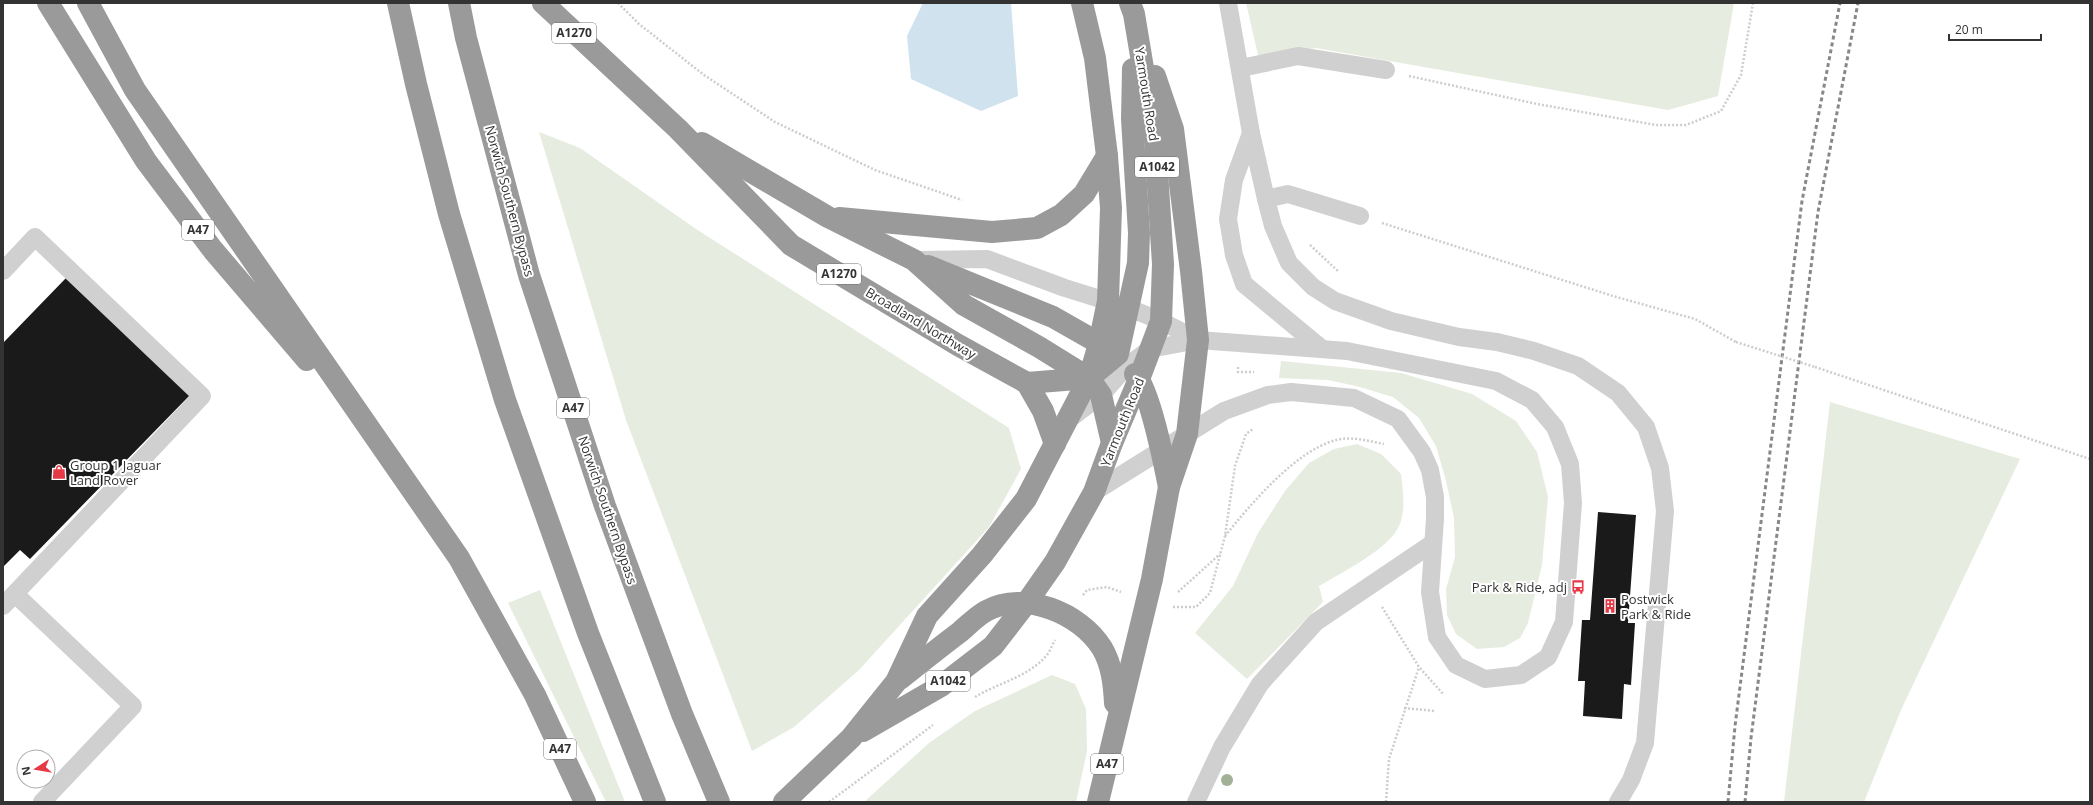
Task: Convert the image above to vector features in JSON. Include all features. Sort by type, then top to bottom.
[{"type":"highway","name":"A47","points":[[48,3],[88,70],[151,168],[213,250],[376,438]]},
{"type":"highway","name":"A47","points":[[88,3],[135,90],[459,558],[535,695],[585,802]]},
{"type":"highway","points":[[398,3],[416,84],[449,214],[505,400],[588,633],[655,802]]},
{"type":"highway","name":"Norwich Southern Bypass","points":[[459,3],[466,38],[529,275],[605,506],[682,714],[719,802]]},
{"type":"highway","name":"Broadland Northway","points":[[543,3],[678,130],[791,245],[958,345],[1027,382]]},
{"type":"highway","name":"Yarmouth Road","points":[[851,738],[941,686],[993,646],[1027,602],[1055,562],[1094,492],[1112,443],[1121,360],[1108,301],[1112,208],[1095,58],[1082,3]]},
{"type":"highway","points":[[1132,9],[1132,118],[1139,240],[1138,263],[1121,360],[1161,450],[1169,487]]},
{"type":"highway","points":[[1117,726],[1152,579],[1169,487],[1187,434],[1198,340],[1173,129],[1132,9]]},
{"type":"highway","name":"Yarmouth Road","points":[[784,802],[851,738],[896,682],[928,616],[1013,516],[1036,480],[1068,420],[1095,386],[1121,360],[1150,349],[1161,321],[1163,264],[1155,140],[1132,9]]},
{"type":"highway","name":"Broadland Northway","points":[[678,130],[828,217],[914,260],[964,305],[1039,347],[1095,386]]},
{"type":"highway","name":"Broadland Northway","points":[[828,217],[992,232],[1037,228],[1061,216],[1084,194],[1107,156]]},
{"type":"highway","points":[[914,260],[1053,317],[1121,360]]},
{"type":"highway","points":[[1027,382],[1095,386],[1112,443]]},
{"type":"highway","points":[[1027,382],[1043,411],[1055,444]]},
{"type":"highway","points":[[896,682],[987,611],[1010,603],[1027,602],[1068,617],[1084,627],[1102,648],[1114,676],[1117,726]]},
{"type":"highway","name":"A47","points":[[1098,802],[1117,726]]},
{"type":"lane","points":[[1228,3],[1241,68],[1251,133],[1266,199],[1273,226],[1289,263],[1313,287],[1335,301],[1391,321],[1459,337],[1497,342],[1534,351],[1578,366],[1618,393],[1646,427],[1660,468],[1665,511],[1645,743],[1630,780],[1618,802]]},
{"type":"lane","points":[[1241,68],[1298,56],[1386,70]]},
{"type":"lane","points":[[1251,133],[1234,180],[1228,219],[1237,262],[1244,284],[1321,348]]},
{"type":"lane","points":[[1266,199],[1288,194],[1360,216]]},
{"type":"lane","points":[[3,271],[35,237],[202,396],[9,600],[133,706],[42,802]]},
{"type":"lane","points":[[914,260],[988,259],[1129,308],[1161,321],[1198,340]]},
{"type":"lane","points":[[1094,492],[1224,411],[1268,395],[1291,392],[1354,398],[1398,419],[1422,452],[1430,470],[1434,497],[1430,592],[1436,637],[1456,665],[1485,679],[1521,675],[1548,657],[1564,622],[1573,503],[1570,464],[1555,427],[1532,400],[1496,380],[1321,348],[1198,340],[1150,349]]},
{"type":"lane","points":[[1095,386],[1121,360]]},
{"type":"lane","points":[[1196,802],[1222,747],[1260,684],[1316,622],[1433,543]]},
{"type":"path","points":[[618,3],[639,24],[704,75],[775,122],[875,170],[968,202]]},
{"type":"path","points":[[1386,70],[1544,105],[1656,125],[1686,125],[1721,111],[1741,75],[1753,3]]},
{"type":"path","points":[[1360,216],[1613,296],[1695,319],[1736,342],[2090,459]]},
{"type":"path","points":[[1306,240],[1343,276]]},
{"type":"path","points":[[1225,536],[1251,503],[1313,449],[1336,440],[1360,439],[1422,452]]},
{"type":"path","points":[[1176,594],[1220,553]]},
{"type":"path","points":[[1370,586],[1419,667],[1444,695]]},
{"type":"path","points":[[1386,802],[1389,759],[1404,708],[1419,667]]},
{"type":"path","points":[[1404,708],[1435,711]]},
{"type":"path","points":[[829,802],[840,792],[936,722]]},
{"type":"shaded area","points":[[1246,3],[1734,3],[1718,96],[1668,110],[1316,48],[1258,55]]},
{"type":"shaded area","points":[[539,132],[580,148],[696,229],[1009,428],[1021,469],[989,527],[859,670],[794,727],[752,751],[626,420]]},
{"type":"shaded area","points":[[1281,361],[1401,373],[1472,394],[1516,421],[1537,452],[1548,497],[1542,565],[1528,623],[1520,638],[1504,647],[1477,649],[1456,634],[1447,615],[1446,589],[1455,557],[1454,518],[1446,481],[1436,446],[1419,418],[1393,397],[1356,386],[1328,380],[1279,378]]},
{"type":"shaded area","points":[[1830,402],[2020,459],[1901,710],[1864,802],[1784,802]]},
{"type":"shaded area","points":[[1357,444],[1381,454],[1401,474],[1403,514],[1399,526],[1394,535],[1375,552],[1319,586],[1323,602],[1247,679],[1195,633],[1233,586],[1258,533],[1285,491],[1309,463],[1334,449]]},
{"type":"shaded area","points":[[540,590],[625,802],[606,802],[508,603]]},
{"type":"shaded area","points":[[1052,675],[1075,684],[1086,709],[1087,751],[1076,802],[864,802],[929,743],[975,711]]},
{"type":"water","points":[[923,3],[1011,3],[1018,96],[981,111],[911,79],[907,36]]},
{"type":"building","name":"Group 1 Jaguar Land Rover","points":[[66,278],[190,395],[30,559],[20,550],[3,567],[3,343]]},
{"type":"building","name":"Postwick Park & Ride","points":[[1598,512],[1636,515],[1628,623],[1635,623],[1631,685],[1624,684],[1622,719],[1583,716],[1585,681],[1578,681],[1582,620],[1590,620]]},
{"type":"railway","points":[[1728,802],[1735,726],[1802,201],[1840,3]]},
{"type":"railway","points":[[1745,802],[1751,738],[1818,212],[1858,3]]},
{"type":"place","name":"Group 1 Jaguar Land Rover","points":[[59,472]]},
{"type":"place","name":"Park & Ride, adj","points":[[1578,587]]},
{"type":"place","name":"Postwick Park & Ride","points":[[1610,606]]}]
